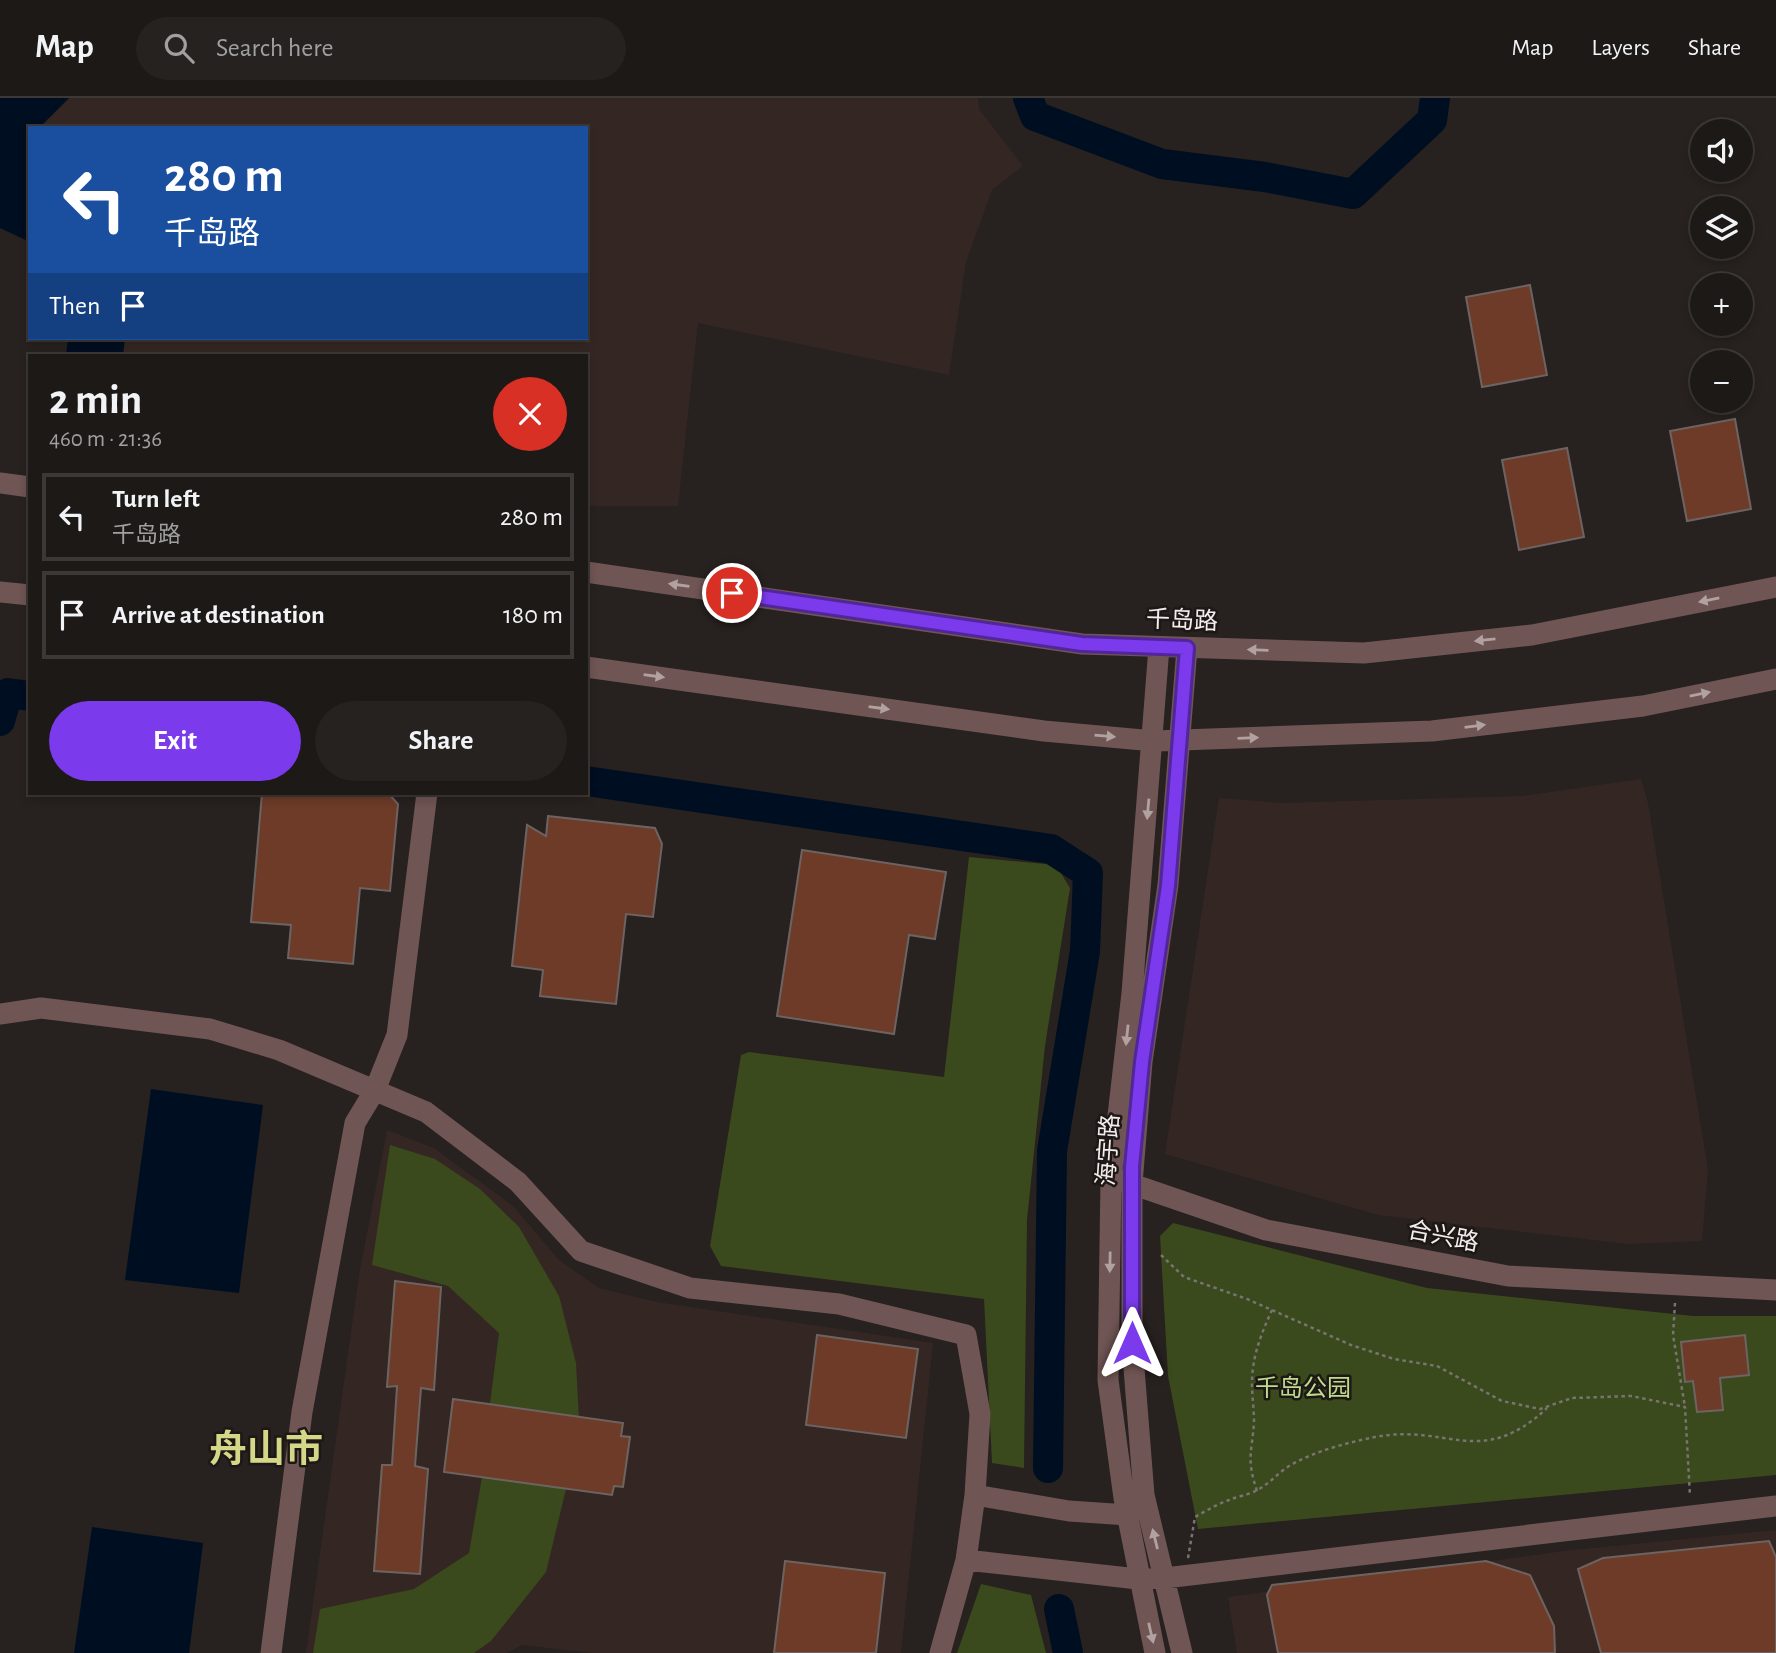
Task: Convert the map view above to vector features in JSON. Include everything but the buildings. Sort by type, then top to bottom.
[{"type":"street","points":[[0,471],[26,487]]},
{"type":"street","points":[[0,483],[26,487]]},
{"type":"street","name":"千岛路","points":[[588,572],[1082,644],[1364,653],[1532,635],[1776,587]]},
{"type":"street","points":[[0,592],[28,595]]},
{"type":"street","name":"海宇路","points":[[1155,1653],[1138,1579],[1108,1380],[1111,1177],[1132,993],[1154,741],[1159,647]]},
{"type":"street","name":"海宇路","points":[[1182,1653],[1175,1577],[1143,1482],[1132,1343],[1132,1184],[1142,1062],[1168,886],[1187,648]]},
{"type":"street","points":[[588,667],[1044,731],[1154,741],[1432,732],[1643,706],[1776,679]]},
{"type":"street","points":[[271,1653],[307,1386],[355,1123],[375,1090],[397,1035],[426,795]]},
{"type":"street","points":[[0,1014],[41,1008],[210,1029],[279,1050],[426,1112],[518,1182],[581,1251],[690,1287],[839,1304],[966,1335],[980,1414],[975,1495],[966,1560],[940,1653]]},
{"type":"street","name":"合兴路","points":[[1111,1177],[1266,1230],[1494,1273],[1776,1290]]},
{"type":"street","points":[[975,1495],[1069,1511],[1128,1515]]},
{"type":"street","points":[[966,1560],[1138,1579],[1175,1577],[1776,1507]]},
{"type":"path","points":[[1161,1255],[1185,1277],[1272,1310],[1351,1345],[1394,1359],[1437,1366],[1502,1401],[1540,1409],[1572,1398],[1631,1396],[1685,1407]]},
{"type":"path","points":[[1675,1286],[1674,1335],[1685,1407],[1690,1516]]},
{"type":"path","points":[[1257,1491],[1249,1467],[1249,1445],[1254,1423],[1254,1354],[1272,1310]]},
{"type":"path","points":[[1175,1577],[1195,1517],[1226,1501],[1257,1491],[1288,1467],[1319,1451],[1376,1437],[1414,1434],[1447,1441],[1488,1442],[1524,1429],[1549,1406]]},
{"type":"shaded area","points":[[70,98],[978,98],[979,109],[1023,166],[992,190],[966,262],[949,375],[698,323],[678,506],[599,506],[588,505],[588,354],[123,354],[125,340],[588,340],[588,126],[41,126]]},
{"type":"shaded area","points":[[1641,779],[1648,803],[1708,1170],[1702,1241],[1628,1244],[1378,1215],[1165,1154],[1219,798],[1282,803],[1522,796]]},
{"type":"shaded area","points":[[387,1130],[434,1148],[513,1206],[559,1260],[599,1288],[657,1302],[933,1343],[901,1653],[593,1653],[522,1645],[507,1653],[306,1653],[359,1275]]},
{"type":"shaded area","points":[[1776,1530],[1776,1653],[1237,1653],[1228,1597],[1564,1551]]},
{"type":"green space","points":[[969,857],[1056,865],[1070,888],[1045,1046],[1027,1220],[1024,1468],[992,1463],[984,1299],[721,1266],[710,1246],[741,1055],[749,1052],[944,1077]]},
{"type":"green space","points":[[390,1145],[435,1159],[480,1189],[519,1227],[559,1296],[576,1363],[579,1419],[490,1404],[499,1333],[448,1286],[372,1265]]},
{"type":"green space","name":"千岛公园","points":[[1173,1223],[1427,1288],[1693,1316],[1776,1316],[1776,1475],[1198,1529],[1168,1376],[1160,1236]]},
{"type":"green space","points":[[482,1477],[566,1489],[546,1572],[491,1641],[474,1653],[313,1653],[320,1609],[414,1589],[469,1553]]},
{"type":"green space","points":[[981,1584],[1031,1595],[1046,1653],[957,1653]]},
{"type":"water","points":[[0,98],[69,98],[41,126],[28,126],[28,241],[0,228]]},
{"type":"water","points":[[68,340],[125,340],[123,354],[66,354]]},
{"type":"water","points":[[151,1089],[263,1105],[239,1293],[125,1280]]},
{"type":"water","points":[[92,1527],[203,1543],[189,1653],[74,1653]]},
{"type":"waterway","points":[[1028,98],[1035,116],[1162,164],[1265,177],[1353,194],[1432,120],[1435,98]]},
{"type":"waterway","points":[[0,721],[8,693],[28,696]]},
{"type":"waterway","points":[[588,781],[1051,849],[1088,873],[1085,951],[1052,1151],[1048,1468]]},
{"type":"waterway","points":[[1059,1609],[1068,1653]]},
{"type":"district","name":"舟山市","points":[[266,1451]]},
{"type":"route","points":[[732,593],[1082,644],[1187,648],[1168,886],[1142,1062],[1132,1167],[1132,1343]]}]
